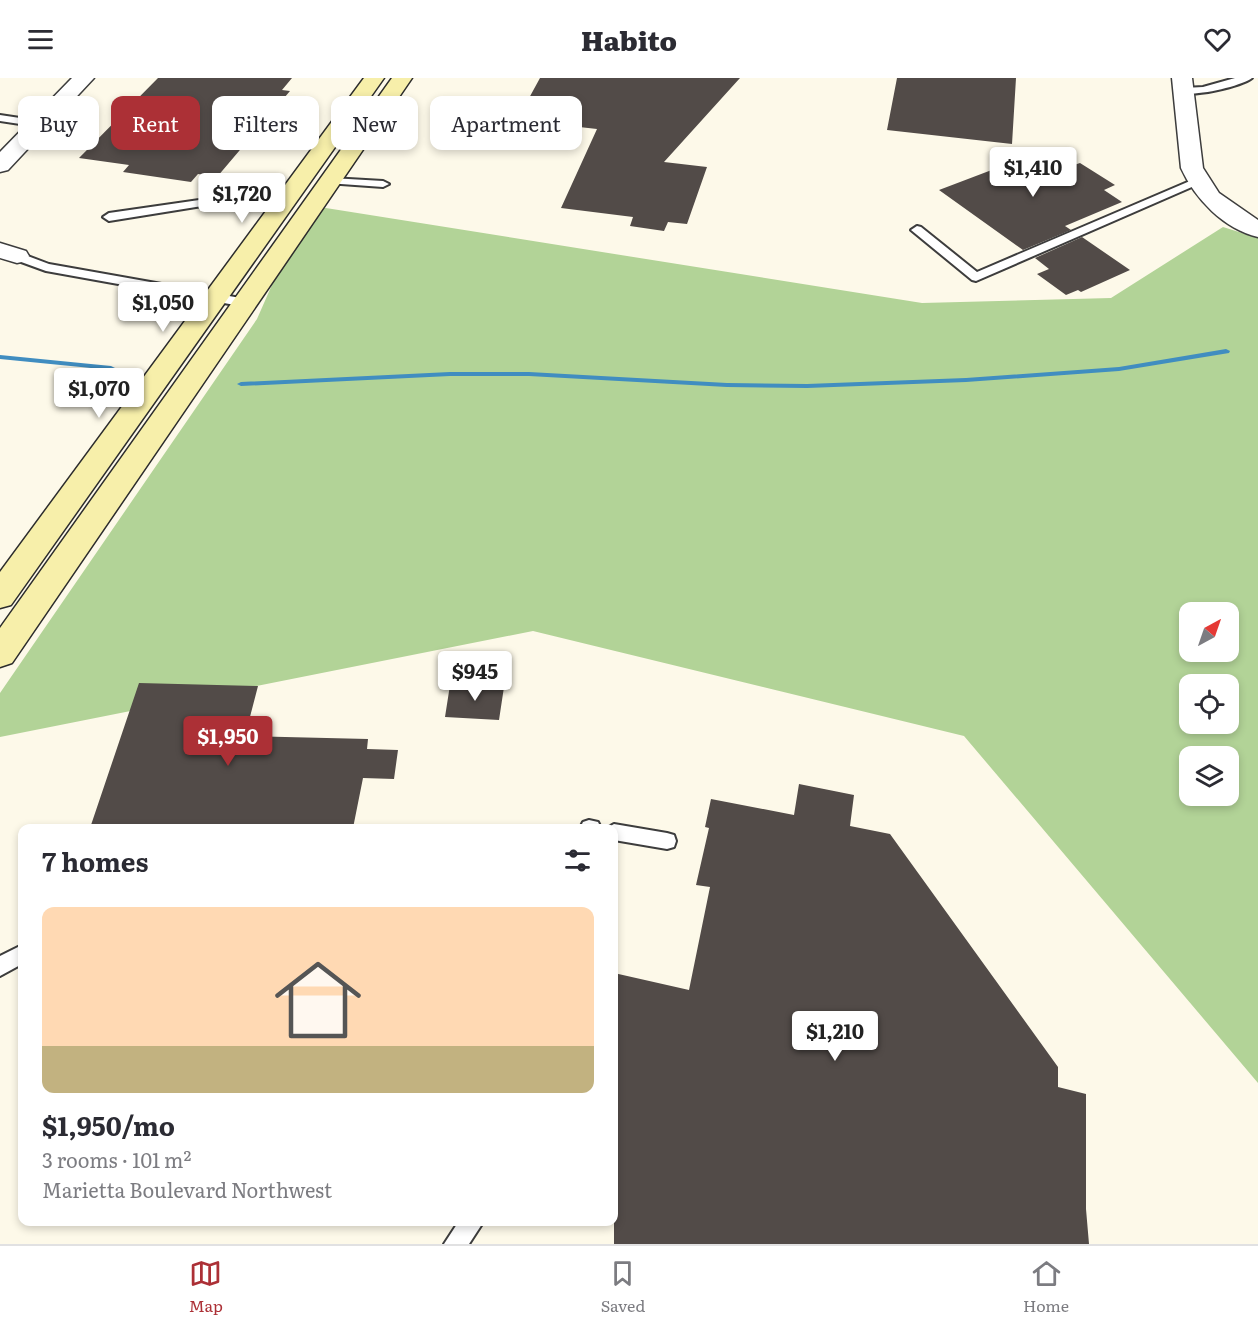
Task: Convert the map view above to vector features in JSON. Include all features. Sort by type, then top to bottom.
[{"type":"main road","points":[[0,596],[374,78]]},
{"type":"main road","points":[[0,654],[402,78]]},
{"type":"street","points":[[67,96],[84,78]]},
{"type":"street","points":[[1183,84],[1192,168],[1197,181],[1215,203],[1230,215],[1258,230]]},
{"type":"street","points":[[0,165],[18,147]]},
{"type":"lane","points":[[1183,84],[1203,90],[1246,78]]},
{"type":"lane","points":[[0,118],[18,121]]},
{"type":"lane","points":[[331,181],[384,184]]},
{"type":"lane","points":[[917,230],[976,277],[1197,181]]},
{"type":"lane","points":[[109,217],[227,199],[280,208]]},
{"type":"lane","points":[[9,253],[46,267],[246,303]]},
{"type":"lane","points":[[618,833],[667,841]]},
{"type":"lane","points":[[0,967],[18,956]]},
{"type":"lane","points":[[456,1244],[469,1226]]},
{"type":"green space","points":[[307,205],[922,303],[1111,298],[1223,227],[1258,238],[1258,1083],[964,736],[533,631],[0,737],[0,693],[257,319]]},
{"type":"building","points":[[158,78],[292,78],[282,90],[290,91],[286,96],[212,96],[212,150],[240,150],[217,177],[198,174],[191,182],[123,172],[129,165],[79,158],[87,150],[99,150],[99,138],[111,126],[111,150],[200,150],[200,96],[140,96]]},
{"type":"building","points":[[540,78],[740,78],[664,162],[707,167],[687,224],[668,222],[664,231],[630,226],[633,217],[561,208],[597,129],[582,127],[582,96],[530,96]]},
{"type":"building","points":[[897,78],[1016,78],[1012,144],[887,130]]},
{"type":"building","points":[[1042,151],[1068,167],[1080,163],[1115,185],[1104,190],[1122,202],[1065,226],[1071,230],[1023,250],[939,190]]},
{"type":"building","points":[[1082,237],[1130,270],[1081,292],[1078,290],[1066,295],[1037,274],[1049,269],[1035,258]]},
{"type":"building","points":[[139,683],[258,686],[245,736],[368,739],[367,749],[398,750],[394,779],[363,778],[354,824],[91,824]]},
{"type":"building","points":[[450,685],[504,687],[499,720],[445,717]]},
{"type":"building","points":[[799,784],[854,795],[850,826],[890,834],[1058,1067],[1058,1087],[1086,1094],[1086,1209],[1089,1244],[614,1244],[614,1226],[618,1226],[618,974],[689,990],[710,887],[696,885],[709,828],[705,827],[711,799],[794,815]]},
{"type":"waterway","points":[[241,384],[450,374],[529,374],[727,385],[807,386],[966,380],[1119,369],[1226,351]]},
{"type":"waterway","points":[[0,357],[111,368]]}]
